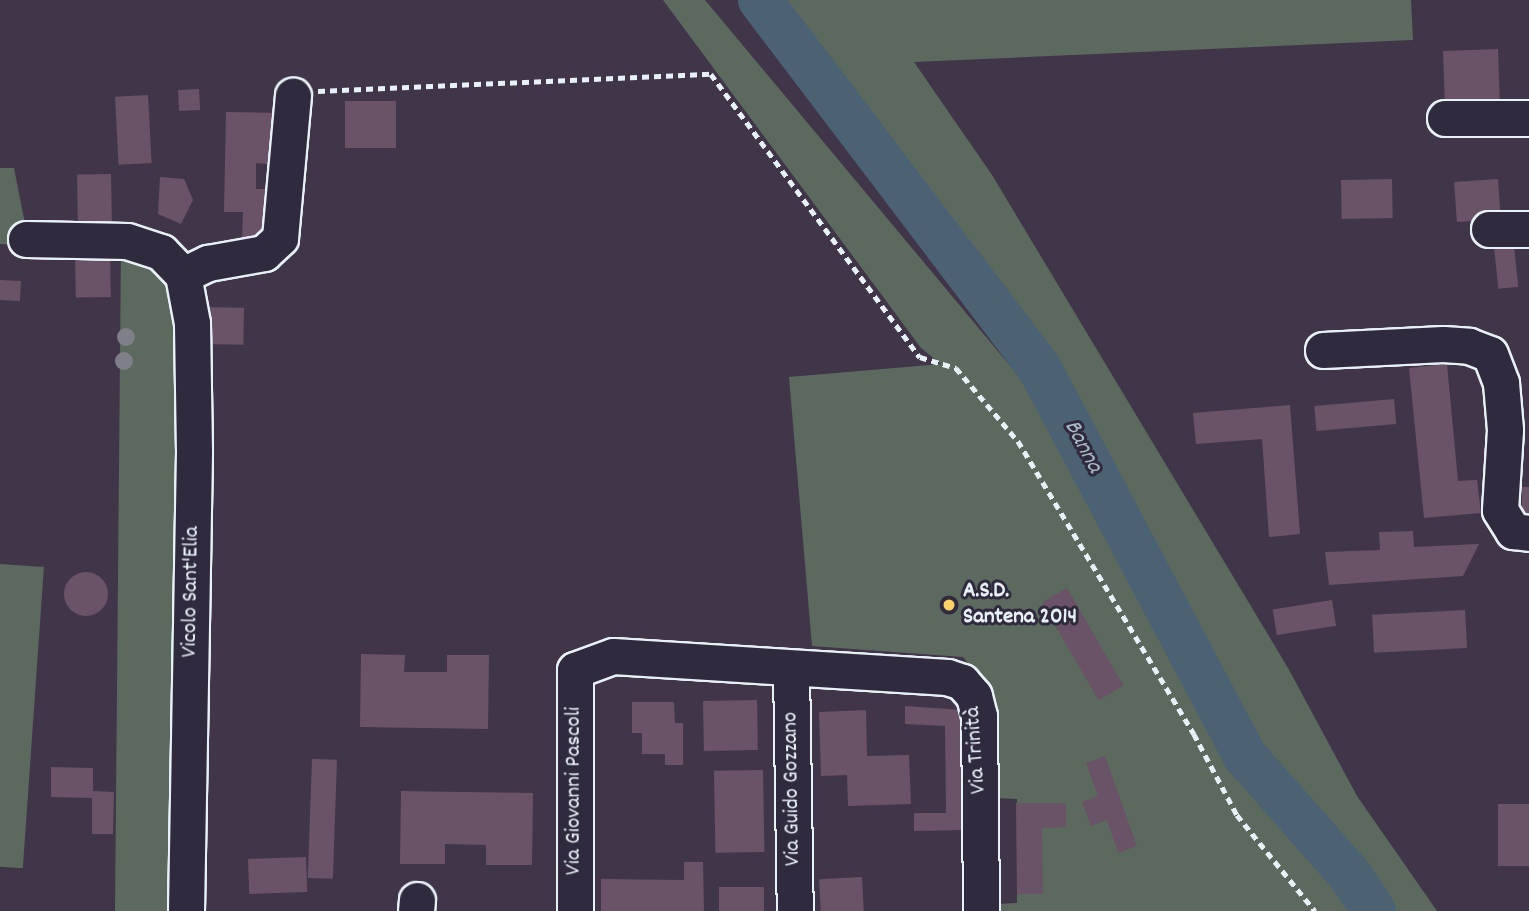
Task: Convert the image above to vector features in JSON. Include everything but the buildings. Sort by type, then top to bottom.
[{"type":"street","points":[[26,239],[127,241],[161,252],[183,275],[208,263],[264,253],[280,238],[293,96]]},
{"type":"street","points":[[1445,118],[1529,118]]},
{"type":"street","points":[[1489,229],[1529,229]]},
{"type":"street","name":"Vicolo Sant'Elia","points":[[183,275],[192,323],[194,438],[186,911]]},
{"type":"street","points":[[1323,350],[1443,344],[1469,346],[1490,354],[1501,383],[1505,430],[1500,510],[1513,531],[1529,533]]},
{"type":"street","name":"Via Giovanni Pascoli","points":[[575,911],[575,670],[613,656],[791,668]]},
{"type":"street","name":"Via Guido Gozzano","points":[[791,668],[796,911]]},
{"type":"street","name":"Via Trinità","points":[[791,668],[947,677],[962,682],[974,696],[979,716],[981,911]]},
{"type":"path","points":[[293,96],[315,91],[710,74],[920,357],[956,368],[1018,441],[1194,734],[1237,815],[1315,911]]},
{"type":"green space","name":"A.S.D. Santena 2014","points":[[663,0],[705,0],[1032,392],[1109,534],[1250,771],[1352,911],[996,911],[996,904],[1017,903],[1017,799],[996,798],[994,695],[963,657],[812,646],[789,377],[941,364],[921,348]]},
{"type":"green space","points":[[767,0],[1411,0],[1413,40],[914,62],[992,175],[1288,668],[1357,796],[1437,911],[1387,911],[1264,752],[1067,394],[1012,305]]},
{"type":"green space","points":[[0,168],[14,168],[27,234],[25,245],[0,244]]},
{"type":"green space","points":[[121,246],[140,253],[179,295],[179,911],[115,911]]},
{"type":"green space","points":[[0,564],[44,567],[23,868],[0,867]]},
{"type":"waterway","name":"Banna","points":[[760,0],[1040,369],[1245,756],[1350,875],[1374,911]]},
{"type":"place","name":"A.S.D. Santena 2014","points":[[949,605]]}]
